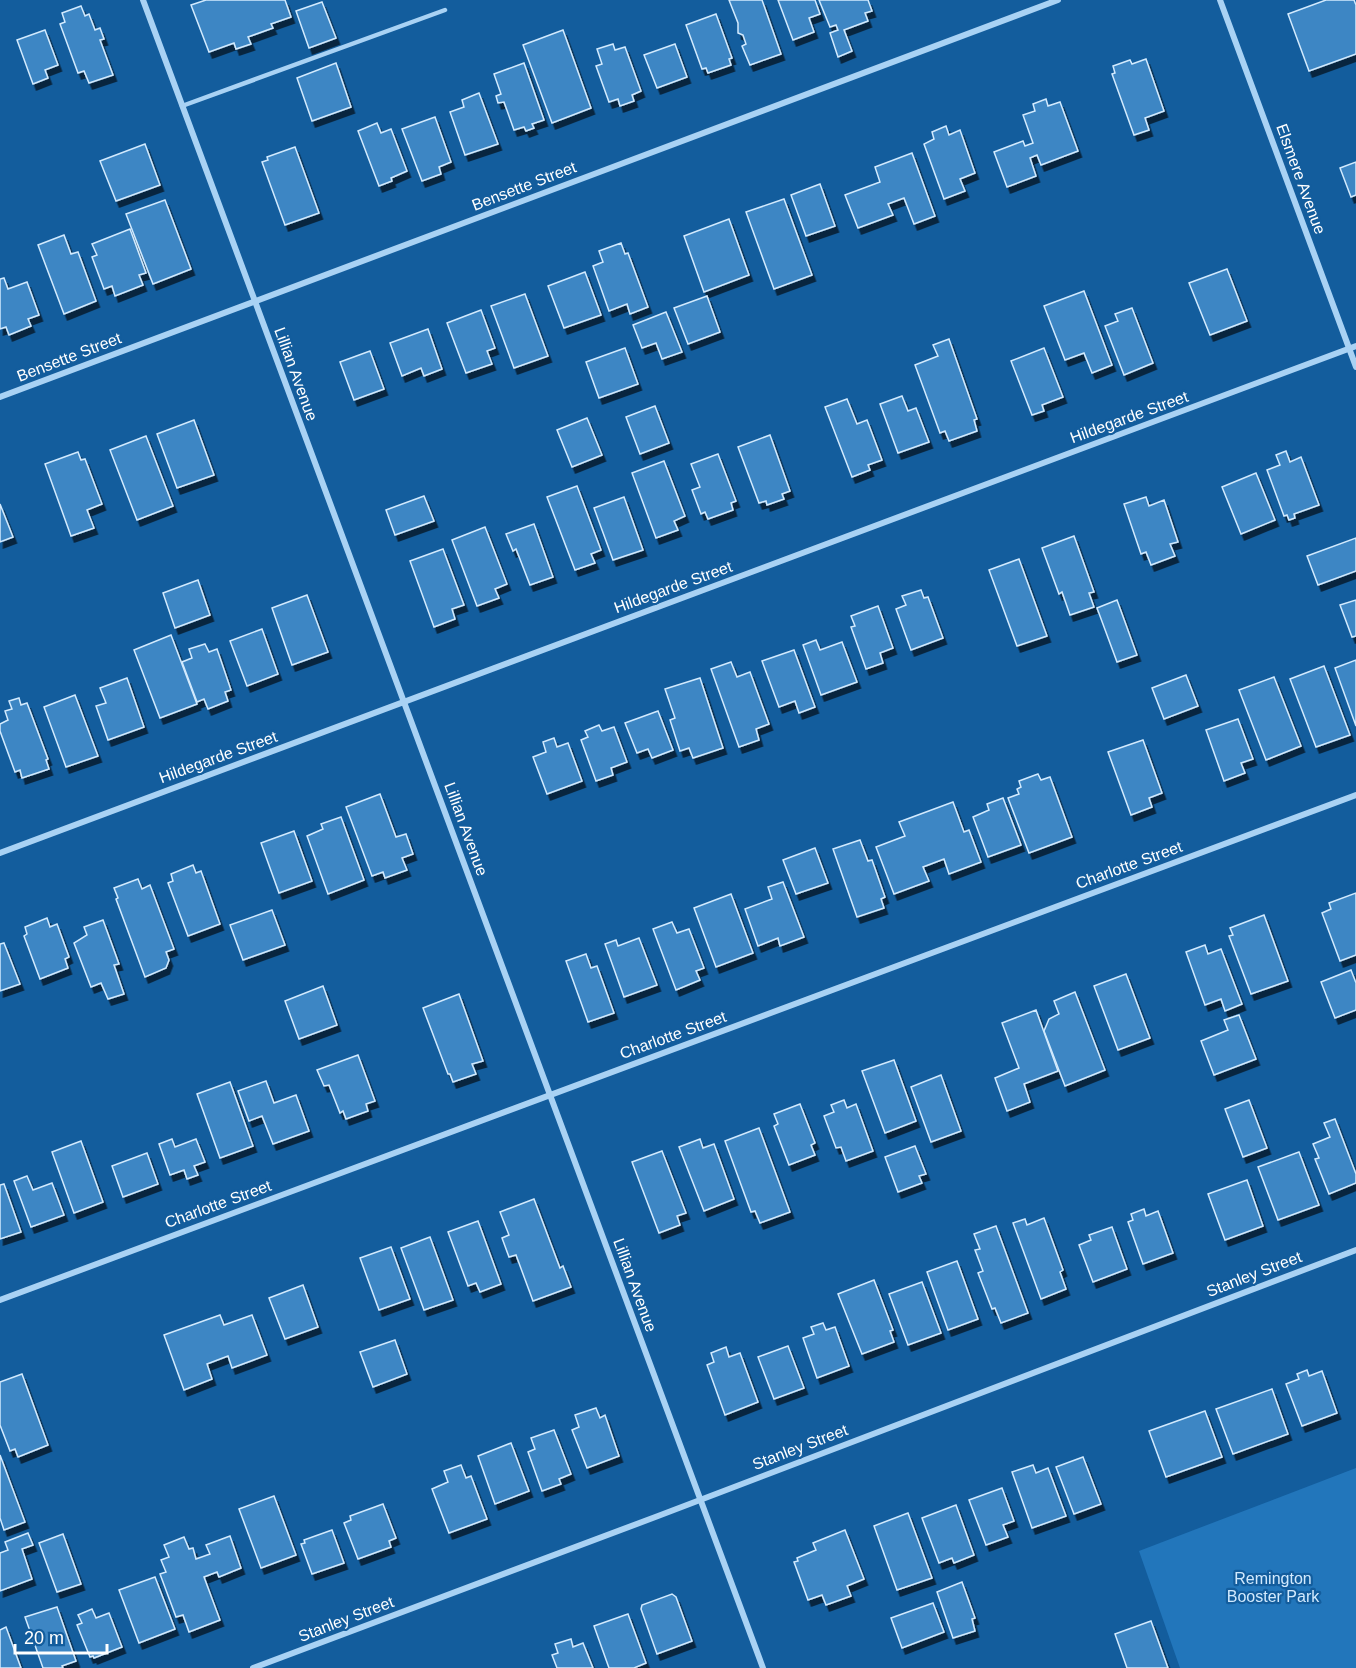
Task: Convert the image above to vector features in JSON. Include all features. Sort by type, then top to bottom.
[{"type":"street","name":"Lillian Avenue","points":[[143,0],[763,1668]]},
{"type":"street","name":"Bensette Street","points":[[0,397],[1058,0]]},
{"type":"street","name":"Elsmere Avenue","points":[[1220,0],[1353,347],[1356,367]]},
{"type":"street","name":"Hildegarde Street","points":[[0,853],[1353,347]]},
{"type":"street","name":"Charlotte Street","points":[[0,1300],[1356,795]]},
{"type":"street","name":"Stanley Street","points":[[254,1668],[1356,1250]]},
{"type":"lane","points":[[182,106],[445,10]]},
{"type":"green space","name":"Remington Booster Park","points":[[1356,1468],[1356,1668],[1180,1668],[1139,1551]]},
{"type":"building","points":[[206,0],[285,0],[291,17],[271,24],[273,28],[248,37],[251,44],[236,49],[234,43],[209,52],[191,5]]},
{"type":"building","points":[[729,0],[762,0],[781,54],[750,65],[742,46],[746,44],[743,35],[738,33],[738,23]]},
{"type":"building","points":[[778,0],[815,0],[820,14],[809,18],[814,32],[793,40]]},
{"type":"building","points":[[819,0],[868,0],[872,11],[865,13],[868,21],[844,30],[852,51],[838,57],[830,33],[838,30],[836,25],[830,27]]},
{"type":"building","points":[[1326,0],[1354,0],[1356,5],[1356,54],[1309,71],[1288,14]]},
{"type":"building","points":[[322,2],[336,38],[309,48],[296,11]]},
{"type":"building","points":[[81,6],[85,16],[89,14],[95,30],[100,28],[104,39],[100,40],[113,75],[89,83],[84,71],[78,73],[60,24],[65,22],[62,13]]},
{"type":"building","points":[[716,14],[732,58],[729,59],[731,65],[708,73],[706,68],[702,69],[686,25]]},
{"type":"building","points":[[45,30],[58,65],[45,70],[48,78],[33,84],[17,40]]},
{"type":"building","points":[[563,30],[591,108],[552,123],[523,45]]},
{"type":"building","points":[[613,44],[615,50],[625,47],[641,91],[632,95],[634,101],[620,106],[618,99],[609,102],[596,66],[602,64],[597,49]]},
{"type":"building","points":[[675,44],[687,77],[657,88],[644,55]]},
{"type":"building","points":[[1146,59],[1164,111],[1145,118],[1149,130],[1134,135],[1112,74],[1115,73],[1113,66],[1130,60],[1132,64]]},
{"type":"building","points":[[336,63],[351,107],[312,121],[297,78]]},
{"type":"building","points":[[524,63],[544,120],[532,124],[534,128],[526,131],[524,127],[514,130],[504,102],[498,103],[496,96],[501,94],[494,74]]},
{"type":"building","points":[[479,93],[498,144],[465,155],[450,112],[464,107],[462,100]]},
{"type":"building","points":[[1046,99],[1048,106],[1060,102],[1078,151],[1041,165],[1037,155],[1030,158],[1036,176],[1007,187],[994,152],[1023,141],[1025,146],[1033,143],[1023,115],[1035,111],[1033,104]]},
{"type":"building","points":[[435,117],[451,162],[439,167],[441,174],[422,181],[402,129]]},
{"type":"building","points":[[377,123],[381,133],[391,129],[407,171],[379,186],[358,131]]},
{"type":"building","points":[[946,126],[949,135],[960,130],[975,173],[960,179],[965,191],[944,199],[924,144],[934,139],[932,132]]},
{"type":"building","points":[[145,144],[160,185],[116,201],[100,161]]},
{"type":"building","points":[[295,147],[319,213],[285,225],[262,162],[268,160],[267,157]]},
{"type":"building","points":[[912,153],[935,216],[914,224],[904,198],[888,204],[893,215],[858,228],[845,195],[880,182],[875,167]]},
{"type":"building","points":[[1356,162],[1356,195],[1351,197],[1340,168]]},
{"type":"building","points":[[820,184],[835,226],[806,236],[791,195]]},
{"type":"building","points":[[784,199],[812,275],[774,289],[746,212]]},
{"type":"building","points":[[165,200],[191,269],[153,284],[126,214]]},
{"type":"building","points":[[729,219],[749,275],[704,292],[684,236]]},
{"type":"building","points":[[130,229],[146,273],[139,275],[143,285],[115,296],[112,286],[104,289],[92,257],[97,255],[92,244]]},
{"type":"building","points":[[64,235],[71,254],[78,252],[96,301],[64,314],[38,245]]},
{"type":"building","points":[[621,243],[625,254],[628,253],[648,307],[630,314],[627,304],[609,311],[593,266],[603,262],[599,251]]},
{"type":"building","points":[[1227,269],[1247,321],[1210,335],[1189,283]]},
{"type":"building","points":[[585,272],[601,315],[564,328],[548,286]]},
{"type":"building","points":[[4,278],[8,289],[27,282],[39,315],[28,319],[31,326],[9,335],[6,327],[0,329],[0,279]]},
{"type":"building","points":[[1084,291],[1112,365],[1092,373],[1084,353],[1065,360],[1044,306]]},
{"type":"building","points":[[525,294],[548,356],[514,368],[491,306]]},
{"type":"building","points":[[707,296],[720,332],[688,344],[674,308]]},
{"type":"building","points":[[1132,308],[1153,363],[1124,375],[1105,326],[1118,321],[1115,314]]},
{"type":"building","points":[[481,310],[495,348],[487,351],[492,364],[466,373],[447,323]]},
{"type":"building","points":[[666,312],[682,352],[662,359],[656,343],[642,348],[633,325]]},
{"type":"building","points":[[428,329],[442,369],[424,376],[421,368],[402,376],[390,343]]},
{"type":"building","points":[[949,339],[977,419],[974,420],[977,431],[949,441],[945,431],[940,433],[915,365],[938,356],[933,345]]},
{"type":"building","points":[[625,348],[638,384],[599,398],[586,362]]},
{"type":"building","points":[[1044,348],[1063,397],[1042,405],[1044,411],[1032,415],[1011,361]]},
{"type":"building","points":[[370,351],[384,389],[354,400],[340,362]]},
{"type":"building","points":[[902,396],[908,411],[916,408],[929,442],[898,453],[880,404]]},
{"type":"building","points":[[847,399],[857,424],[867,420],[882,460],[868,465],[870,470],[852,477],[825,407]]},
{"type":"building","points":[[655,406],[669,443],[640,454],[626,417]]},
{"type":"building","points":[[587,418],[602,455],[572,467],[557,430]]},
{"type":"building","points":[[194,420],[214,475],[177,488],[157,434]]},
{"type":"building","points":[[770,435],[790,491],[782,494],[784,499],[767,505],[766,501],[759,503],[738,447]]},
{"type":"building","points":[[146,436],[173,506],[137,520],[110,450]]},
{"type":"building","points":[[1286,451],[1290,462],[1301,457],[1319,505],[1294,514],[1295,518],[1289,520],[1287,515],[1284,516],[1267,470],[1280,465],[1276,455]]},
{"type":"building","points":[[78,452],[81,460],[85,459],[102,504],[87,510],[94,528],[71,536],[45,464]]},
{"type":"building","points":[[718,454],[736,501],[731,503],[733,510],[708,519],[705,512],[701,514],[692,490],[700,487],[691,464]]},
{"type":"building","points":[[664,461],[685,516],[674,521],[678,530],[656,538],[632,473]]},
{"type":"building","points":[[1256,473],[1275,520],[1241,534],[1222,487]]},
{"type":"building","points":[[577,486],[601,550],[591,554],[595,563],[575,570],[547,497]]},
{"type":"building","points":[[424,496],[434,521],[395,535],[386,510]]},
{"type":"building","points":[[624,497],[643,550],[613,560],[594,508]]},
{"type":"building","points":[[1146,497],[1149,506],[1164,500],[1178,542],[1170,544],[1175,556],[1151,565],[1146,552],[1141,554],[1124,504]]},
{"type":"building","points":[[0,504],[13,537],[0,542]]},
{"type":"building","points":[[534,524],[553,577],[530,585],[516,549],[513,551],[506,534]]},
{"type":"building","points":[[485,527],[507,584],[495,589],[499,598],[477,606],[452,540]]},
{"type":"building","points":[[1074,536],[1094,592],[1089,593],[1094,607],[1070,615],[1062,592],[1059,594],[1042,548]]},
{"type":"building","points":[[1356,538],[1356,571],[1318,585],[1307,556]]},
{"type":"building","points":[[443,549],[464,605],[452,609],[455,619],[434,627],[410,561]]},
{"type":"building","points":[[1019,559],[1047,636],[1017,646],[989,570]]},
{"type":"building","points":[[198,580],[210,615],[175,628],[163,593]]},
{"type":"building","points":[[921,590],[924,598],[928,597],[943,638],[911,650],[896,609],[906,605],[902,596]]},
{"type":"building","points":[[307,595],[328,652],[292,665],[272,608]]},
{"type":"building","points":[[1117,600],[1137,655],[1117,662],[1097,608]]},
{"type":"building","points":[[1356,600],[1356,636],[1352,637],[1340,605]]},
{"type":"building","points":[[878,606],[893,648],[880,653],[883,663],[866,669],[851,627],[855,626],[851,616]]},
{"type":"building","points":[[262,629],[278,674],[247,686],[230,641]]},
{"type":"building","points":[[171,635],[197,704],[160,718],[134,650]]},
{"type":"building","points":[[816,640],[820,650],[842,642],[857,682],[821,695],[803,645]]},
{"type":"building","points":[[205,644],[209,652],[217,649],[231,690],[225,692],[228,701],[208,709],[204,699],[197,702],[182,662],[192,658],[189,649]]},
{"type":"building","points":[[794,650],[815,707],[799,713],[795,701],[779,707],[762,661]]},
{"type":"building","points":[[1356,660],[1356,726],[1335,668]]},
{"type":"building","points":[[731,662],[737,677],[750,672],[769,724],[756,729],[759,740],[739,747],[711,669]]},
{"type":"building","points":[[1324,666],[1350,735],[1316,747],[1290,679]]},
{"type":"building","points":[[1186,675],[1198,706],[1164,719],[1152,688]]},
{"type":"building","points":[[1274,677],[1301,746],[1266,760],[1239,690]]},
{"type":"building","points":[[127,678],[144,727],[108,740],[96,706],[106,703],[100,688]]},
{"type":"building","points":[[700,678],[723,748],[693,758],[689,748],[680,751],[670,720],[675,718],[665,689]]},
{"type":"building","points":[[75,695],[98,756],[66,767],[44,707]]},
{"type":"building","points":[[19,698],[21,705],[27,703],[48,759],[46,760],[49,769],[22,778],[20,770],[15,772],[0,731],[0,724],[8,720],[5,711],[12,709],[9,701]]},
{"type":"building","points":[[658,711],[673,750],[652,758],[648,749],[637,753],[625,723]]},
{"type":"building","points":[[1238,719],[1253,759],[1241,763],[1245,773],[1224,781],[1206,730]]},
{"type":"building","points":[[599,725],[602,731],[614,727],[627,762],[611,768],[613,775],[596,781],[581,740],[588,737],[585,731]]},
{"type":"building","points":[[554,738],[557,747],[568,743],[582,781],[547,794],[533,757],[546,752],[543,742]]},
{"type":"building","points":[[1143,740],[1162,793],[1149,798],[1152,807],[1131,815],[1108,752]]},
{"type":"building","points":[[1038,774],[1041,780],[1050,777],[1072,837],[1029,853],[1008,798],[1019,794],[1017,789],[1021,787],[1019,781]]},
{"type":"building","points":[[380,794],[396,837],[406,834],[413,854],[402,858],[407,870],[385,878],[383,872],[372,876],[346,807]]},
{"type":"building","points":[[1003,798],[1021,845],[988,857],[973,817],[989,810],[987,804]]},
{"type":"building","points":[[953,802],[964,832],[969,830],[981,862],[949,874],[944,859],[923,867],[929,881],[894,894],[876,847],[905,836],[899,822]]},
{"type":"building","points":[[341,817],[364,880],[328,894],[307,836],[323,829],[321,824]]},
{"type":"building","points":[[294,831],[312,881],[279,893],[261,843]]},
{"type":"building","points":[[860,840],[868,861],[872,860],[885,897],[881,899],[884,908],[857,917],[833,849]]},
{"type":"building","points":[[815,848],[828,883],[796,894],[783,860]]},
{"type":"building","points":[[193,865],[196,873],[201,871],[220,924],[188,936],[168,883],[173,881],[171,874]]},
{"type":"building","points":[[138,879],[142,889],[150,885],[174,949],[166,952],[169,960],[166,968],[145,977],[114,888]]},
{"type":"building","points":[[783,882],[804,937],[780,946],[778,938],[758,946],[745,909],[772,899],[768,887]]},
{"type":"building","points":[[1356,893],[1356,955],[1340,961],[1322,913],[1331,909],[1329,903]]},
{"type":"building","points":[[731,894],[753,953],[716,967],[694,908]]},
{"type":"building","points":[[272,910],[285,945],[243,960],[230,925]]},
{"type":"building","points":[[1264,915],[1288,981],[1251,994],[1229,936],[1233,935],[1230,928]]},
{"type":"building","points":[[47,918],[50,927],[57,924],[69,957],[65,959],[68,968],[40,979],[24,936],[27,934],[25,927]]},
{"type":"building","points":[[103,920],[119,964],[114,965],[124,994],[108,999],[101,983],[91,987],[74,943],[87,935],[84,927]]},
{"type":"building","points":[[672,922],[677,933],[689,929],[704,968],[696,971],[700,980],[676,990],[653,929]]},
{"type":"building","points":[[639,938],[657,985],[624,997],[605,944],[616,940],[618,946]]},
{"type":"building","points":[[4,943],[20,984],[0,991],[0,944]]},
{"type":"building","points":[[1205,945],[1208,954],[1221,949],[1242,1004],[1225,1011],[1221,999],[1205,1005],[1186,952]]},
{"type":"building","points":[[586,954],[591,968],[597,966],[614,1013],[588,1022],[566,961]]},
{"type":"building","points":[[1351,970],[1356,983],[1356,1010],[1335,1018],[1321,982]]},
{"type":"building","points":[[1126,974],[1150,1038],[1118,1050],[1094,986]]},
{"type":"building","points":[[323,986],[337,1025],[299,1039],[285,1001]]},
{"type":"building","points":[[1075,992],[1105,1070],[1065,1086],[1044,1031],[1049,1019],[1059,1014],[1054,1001]]},
{"type":"building","points":[[459,994],[483,1061],[472,1064],[476,1074],[453,1082],[423,1008]]},
{"type":"building","points":[[1036,1010],[1058,1071],[1024,1084],[1030,1102],[1007,1111],[995,1078],[1019,1068],[1002,1023]]},
{"type":"building","points":[[1239,1015],[1256,1059],[1214,1075],[1201,1041],[1228,1030],[1224,1020]]},
{"type":"building","points":[[358,1055],[375,1101],[366,1104],[368,1111],[346,1119],[343,1111],[340,1113],[329,1085],[324,1086],[317,1070]]},
{"type":"building","points":[[894,1060],[916,1121],[885,1133],[862,1071]]},
{"type":"building","points":[[941,1075],[961,1131],[931,1142],[911,1087]]},
{"type":"building","points":[[266,1081],[274,1103],[296,1095],[309,1131],[273,1144],[262,1116],[249,1121],[238,1091]]},
{"type":"building","points":[[230,1082],[253,1146],[220,1158],[197,1094]]},
{"type":"building","points":[[844,1100],[847,1108],[856,1104],[873,1151],[846,1161],[841,1147],[836,1148],[824,1116],[834,1112],[831,1105]]},
{"type":"building","points":[[1249,1100],[1267,1148],[1243,1157],[1225,1109]]},
{"type":"building","points":[[800,1104],[815,1143],[811,1145],[815,1155],[789,1165],[774,1126],[778,1124],[774,1114]]},
{"type":"building","points":[[1335,1119],[1356,1174],[1356,1183],[1329,1194],[1315,1159],[1319,1158],[1313,1144],[1330,1137],[1324,1123]]},
{"type":"building","points":[[759,1128],[790,1212],[760,1223],[755,1211],[751,1212],[725,1141]]},
{"type":"building","points":[[172,1139],[175,1147],[196,1139],[205,1162],[194,1166],[198,1175],[187,1179],[184,1170],[170,1175],[159,1144]]},
{"type":"building","points":[[700,1139],[703,1148],[714,1144],[734,1199],[704,1211],[679,1147]]},
{"type":"building","points":[[81,1141],[103,1202],[74,1213],[52,1152]]},
{"type":"building","points":[[915,1146],[926,1174],[919,1176],[922,1183],[898,1192],[885,1157]]},
{"type":"building","points":[[662,1151],[686,1213],[677,1216],[680,1225],[659,1233],[632,1162]]},
{"type":"building","points":[[1299,1152],[1319,1205],[1278,1220],[1258,1167]]},
{"type":"building","points":[[147,1153],[158,1184],[123,1197],[112,1166]]},
{"type":"building","points":[[27,1176],[33,1190],[52,1183],[64,1215],[31,1227],[14,1181]]},
{"type":"building","points":[[1247,1180],[1263,1226],[1225,1240],[1208,1194]]},
{"type":"building","points":[[4,1184],[21,1232],[0,1239],[0,1185]]},
{"type":"building","points":[[534,1199],[560,1268],[563,1266],[571,1287],[533,1301],[516,1255],[509,1257],[502,1238],[509,1235],[500,1212]]},
{"type":"building","points":[[1144,1209],[1146,1216],[1158,1211],[1173,1253],[1143,1264],[1128,1222],[1133,1220],[1131,1214]]},
{"type":"building","points":[[1044,1218],[1063,1270],[1060,1272],[1066,1289],[1041,1299],[1013,1223],[1025,1219],[1027,1225]]},
{"type":"building","points":[[478,1221],[501,1284],[480,1292],[476,1283],[468,1286],[448,1232]]},
{"type":"building","points":[[996,1226],[1028,1313],[1001,1323],[995,1308],[992,1309],[978,1273],[983,1271],[975,1250],[980,1249],[974,1234]]},
{"type":"building","points":[[1112,1227],[1127,1269],[1093,1282],[1079,1245],[1091,1240],[1089,1235]]},
{"type":"building","points":[[430,1237],[453,1300],[424,1310],[401,1248]]},
{"type":"building","points":[[391,1247],[410,1299],[379,1310],[360,1258]]},
{"type":"building","points":[[957,1261],[978,1319],[948,1330],[927,1272]]},
{"type":"building","points":[[874,1280],[893,1330],[890,1331],[894,1342],[862,1354],[838,1294]]},
{"type":"building","points":[[922,1282],[941,1333],[908,1345],[889,1294]]},
{"type":"building","points":[[303,1285],[318,1327],[285,1339],[269,1298]]},
{"type":"building","points":[[220,1315],[224,1325],[252,1315],[267,1355],[232,1368],[228,1356],[207,1364],[212,1379],[184,1390],[164,1335]]},
{"type":"building","points":[[823,1323],[826,1330],[835,1327],[849,1366],[817,1378],[803,1338],[814,1334],[811,1327]]},
{"type":"building","points":[[395,1340],[407,1374],[373,1387],[360,1352]]},
{"type":"building","points":[[788,1346],[804,1388],[774,1399],[758,1357]]},
{"type":"building","points":[[726,1347],[729,1357],[740,1353],[758,1402],[725,1415],[707,1365],[714,1362],[711,1353]]},
{"type":"building","points":[[1307,1370],[1309,1376],[1322,1371],[1337,1413],[1302,1426],[1286,1384],[1299,1379],[1297,1374]]},
{"type":"building","points":[[22,1374],[48,1445],[18,1457],[15,1449],[10,1451],[0,1425],[0,1382]]},
{"type":"building","points":[[1272,1389],[1288,1434],[1233,1454],[1216,1409]]},
{"type":"building","points":[[596,1408],[600,1418],[605,1415],[619,1456],[587,1468],[572,1430],[579,1427],[575,1415]]},
{"type":"building","points":[[1205,1411],[1222,1457],[1166,1477],[1149,1431]]},
{"type":"building","points":[[554,1430],[571,1474],[559,1479],[561,1484],[542,1491],[528,1452],[535,1449],[531,1438]]},
{"type":"building","points":[[511,1443],[529,1491],[495,1504],[478,1456]]},
{"type":"building","points":[[0,1455],[25,1522],[4,1530],[0,1518]]},
{"type":"building","points":[[1083,1457],[1101,1504],[1074,1514],[1056,1467]]},
{"type":"building","points":[[461,1465],[466,1478],[471,1476],[487,1519],[449,1533],[432,1489],[448,1482],[444,1471]]},
{"type":"building","points":[[1033,1465],[1036,1473],[1048,1468],[1066,1516],[1032,1528],[1012,1472]]},
{"type":"building","points":[[1002,1488],[1014,1521],[1003,1525],[1008,1537],[986,1545],[969,1500]]},
{"type":"building","points":[[274,1496],[296,1555],[261,1568],[239,1509]]},
{"type":"building","points":[[383,1504],[396,1538],[389,1541],[391,1547],[358,1559],[344,1523],[351,1520],[350,1516]]},
{"type":"building","points":[[956,1505],[974,1555],[954,1563],[952,1558],[939,1563],[922,1518]]},
{"type":"building","points":[[908,1513],[932,1578],[897,1590],[874,1526]]},
{"type":"building","points":[[332,1530],[344,1563],[312,1574],[301,1544],[305,1543],[304,1540]]},
{"type":"building","points":[[845,1530],[864,1579],[847,1586],[851,1596],[826,1605],[822,1595],[808,1600],[794,1562],[798,1561],[797,1558],[816,1550],[813,1543]]},
{"type":"building","points":[[28,1533],[33,1545],[22,1549],[32,1579],[0,1591],[0,1553],[8,1550],[5,1542]]},
{"type":"building","points":[[63,1534],[81,1584],[57,1592],[39,1543]]},
{"type":"building","points":[[230,1536],[241,1568],[219,1577],[217,1572],[204,1577],[220,1620],[189,1632],[183,1615],[176,1617],[160,1574],[166,1572],[161,1560],[169,1557],[164,1545],[184,1537],[189,1549],[193,1548],[196,1559],[210,1554],[206,1545]]},
{"type":"building","points":[[155,1577],[175,1629],[139,1643],[119,1590]]},
{"type":"building","points":[[962,1582],[975,1618],[972,1619],[975,1631],[953,1638],[937,1592]]},
{"type":"building","points":[[672,1594],[676,1597],[692,1641],[657,1654],[641,1609],[642,1605]]},
{"type":"building","points":[[933,1603],[944,1632],[902,1648],[891,1618]]},
{"type":"building","points":[[57,1607],[76,1661],[62,1666],[63,1668],[43,1668],[25,1617]]},
{"type":"building","points":[[92,1609],[96,1618],[109,1613],[122,1647],[94,1658],[90,1657],[77,1625],[82,1623],[78,1615]]},
{"type":"building","points":[[628,1614],[646,1663],[634,1668],[609,1668],[594,1626]]},
{"type":"building","points":[[1151,1621],[1168,1668],[1127,1668],[1115,1634]]},
{"type":"building","points":[[6,1627],[21,1668],[0,1668],[0,1630]]},
{"type":"building","points":[[571,1639],[573,1647],[583,1643],[593,1668],[557,1668],[552,1655],[558,1653],[555,1644]]}]
